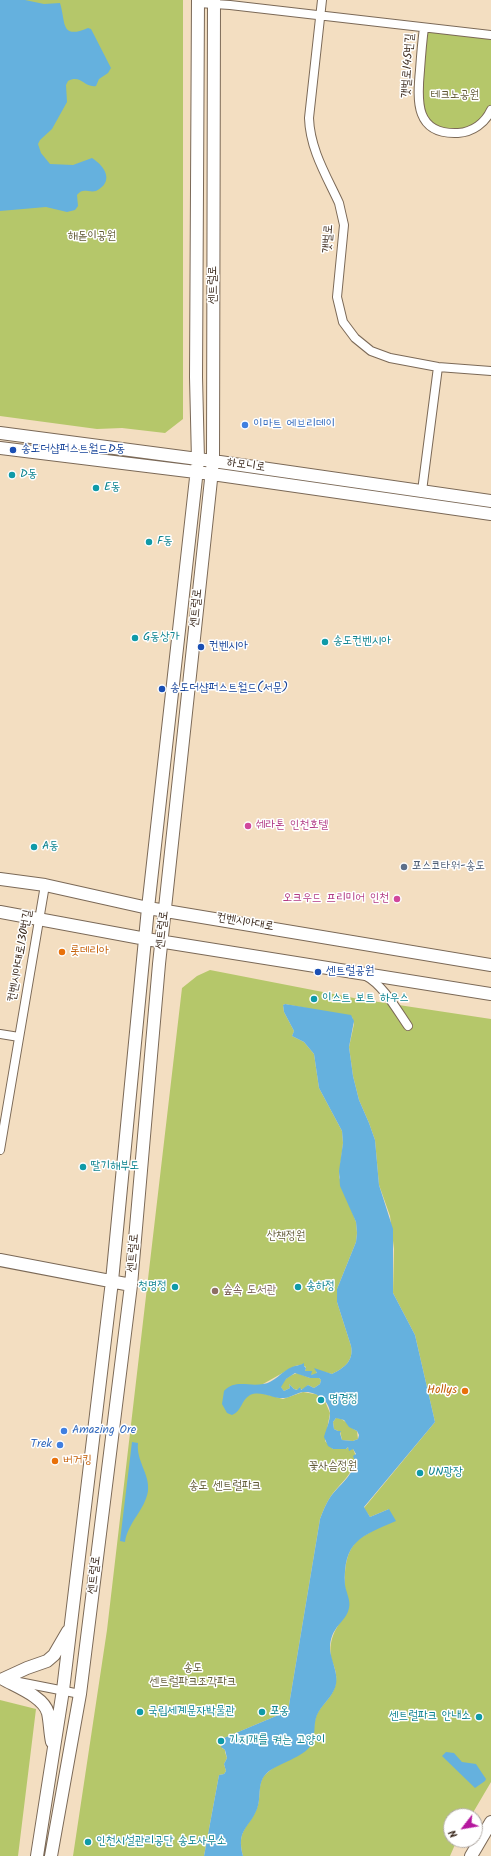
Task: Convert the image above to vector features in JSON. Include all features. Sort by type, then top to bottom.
[{"type":"main road","name":"센트럴로","points":[[37,1856],[64,1690],[112,1281],[148,908],[197,472],[196,361],[198,1]]},
{"type":"main road","name":"센트럴로","points":[[51,1856],[80,1694],[131,1285],[161,941],[212,474],[214,2]]},
{"type":"main road","name":"하모니로","points":[[0,433],[213,461],[491,501]]},
{"type":"main road","name":"하모니로","points":[[0,448],[212,474],[491,514]]},
{"type":"main road","name":"컨벤시아대로","points":[[0,879],[45,885],[148,908],[491,965]]},
{"type":"main road","points":[[0,912],[146,939],[491,994]]},
{"type":"main road","points":[[0,1260],[131,1285]]},
{"type":"main road","points":[[2,1679],[27,1668],[47,1662],[60,1646],[71,1624]]},
{"type":"main road","points":[[2,1679],[38,1698],[43,1704],[48,1713],[53,1753]]},
{"type":"main road","points":[[471,1856],[477,1850],[491,1822]]},
{"type":"street","name":"갯벌로","points":[[322,0],[309,118],[309,131],[312,143],[342,213],[344,225],[337,286],[338,309],[348,330],[371,351],[390,358],[438,367],[491,371]]},
{"type":"street","name":"갯벌로145번길","points":[[198,1],[491,35]]},
{"type":"street","name":"갯벌로145번길","points":[[424,28],[418,95],[419,107],[424,119],[434,128],[443,132],[461,133],[480,125],[491,110]]},
{"type":"street","points":[[422,491],[438,367]]},
{"type":"street","name":"컨벤시아대로130번길","points":[[0,1150],[45,885]]},
{"type":"street","points":[[360,973],[374,982],[408,1026]]},
{"type":"street","points":[[0,1034],[19,1037]]},
{"type":"street","points":[[2,1679],[80,1694]]},
{"type":"green space","name":"해돋이공원","points":[[0,0],[183,0],[183,419],[165,433],[122,428],[97,429],[0,416]]},
{"type":"green space","name":"테크노공원","points":[[424,28],[491,36],[491,110],[480,125],[451,133],[424,119],[418,95]]},
{"type":"green space","points":[[210,970],[359,999],[491,1019],[491,1782],[476,1808],[443,1808],[443,1848],[454,1848],[450,1856],[243,1856],[241,1847],[242,1834],[257,1808],[260,1785],[264,1777],[277,1765],[305,1751],[309,1747],[317,1714],[335,1687],[336,1674],[332,1661],[331,1641],[339,1624],[347,1613],[345,1576],[348,1557],[351,1548],[360,1538],[375,1529],[389,1509],[370,1517],[364,1508],[435,1422],[415,1335],[393,1293],[394,1249],[390,1216],[379,1185],[375,1140],[359,1100],[353,1076],[349,1047],[354,1024],[352,1017],[285,1004],[283,1005],[284,1012],[294,1031],[292,1036],[304,1042],[314,1054],[319,1088],[342,1131],[343,1143],[339,1177],[356,1222],[357,1233],[356,1242],[337,1289],[337,1302],[352,1351],[347,1363],[332,1374],[316,1370],[317,1374],[311,1375],[311,1371],[305,1371],[306,1367],[304,1364],[295,1366],[263,1384],[265,1394],[283,1399],[303,1392],[320,1395],[324,1399],[330,1413],[325,1441],[333,1449],[346,1449],[348,1447],[349,1449],[353,1449],[355,1462],[349,1474],[329,1499],[320,1519],[288,1711],[224,1738],[222,1748],[225,1750],[227,1758],[224,1764],[226,1771],[224,1774],[219,1775],[204,1856],[73,1856],[107,1630],[182,988],[197,976]]},
{"type":"green space","points":[[297,1373],[310,1378],[319,1378],[321,1380],[320,1384],[314,1388],[308,1385],[300,1390],[300,1387],[298,1390],[294,1389],[289,1384],[290,1388],[284,1391],[280,1386],[281,1384],[287,1378]]},
{"type":"green space","points":[[336,1418],[342,1419],[357,1431],[358,1439],[353,1441],[342,1440],[340,1431],[334,1429],[333,1422]]},
{"type":"green space","points":[[0,1700],[36,1709],[18,1856],[0,1856]]},
{"type":"water","points":[[0,0],[25,0],[44,4],[60,3],[64,22],[68,30],[73,32],[88,28],[91,29],[111,68],[108,73],[99,79],[96,86],[88,85],[76,79],[68,81],[66,85],[67,102],[52,129],[40,140],[38,144],[41,153],[50,164],[73,165],[92,158],[104,170],[106,174],[105,183],[96,191],[81,191],[77,195],[78,206],[75,210],[67,212],[46,207],[0,211]]},
{"type":"water","points":[[285,1004],[351,1015],[354,1021],[349,1047],[353,1076],[359,1100],[375,1140],[379,1185],[393,1229],[393,1293],[415,1335],[435,1422],[364,1507],[370,1517],[389,1509],[396,1521],[364,1536],[351,1549],[347,1559],[345,1585],[349,1599],[349,1608],[345,1618],[335,1630],[330,1649],[336,1675],[336,1685],[317,1715],[313,1742],[303,1753],[273,1769],[264,1776],[257,1809],[242,1835],[241,1847],[243,1856],[204,1856],[219,1775],[224,1774],[226,1771],[224,1764],[227,1758],[225,1750],[221,1747],[224,1738],[288,1711],[320,1519],[329,1499],[348,1477],[354,1467],[353,1456],[356,1454],[353,1449],[349,1451],[348,1447],[346,1449],[333,1449],[328,1446],[324,1437],[330,1413],[328,1405],[322,1398],[313,1393],[301,1392],[284,1398],[263,1394],[250,1395],[238,1411],[232,1415],[227,1413],[222,1404],[224,1391],[228,1387],[237,1384],[258,1385],[267,1383],[293,1366],[304,1363],[306,1368],[305,1371],[312,1371],[311,1375],[317,1373],[314,1368],[332,1374],[347,1363],[352,1351],[337,1302],[337,1289],[356,1242],[357,1233],[356,1222],[340,1186],[339,1171],[343,1143],[342,1131],[319,1088],[314,1054],[304,1042],[292,1036],[294,1031],[284,1012],[283,1005]],"holes":[[[295,1373],[310,1378],[319,1378],[321,1380],[320,1384],[314,1388],[308,1385],[301,1390],[300,1387],[297,1390],[289,1384],[290,1388],[284,1391],[281,1387],[286,1379]],[[336,1418],[344,1420],[349,1427],[357,1431],[359,1435],[358,1439],[353,1441],[342,1440],[340,1433],[341,1431],[334,1429],[333,1422]]]},
{"type":"water","points":[[132,1442],[138,1443],[139,1456],[147,1479],[148,1491],[144,1504],[129,1528],[125,1542],[120,1541]]},
{"type":"water","points":[[446,1752],[454,1753],[462,1762],[476,1764],[486,1779],[485,1781],[475,1788],[442,1756]]},
{"type":"place","name":"이마트 에브리데이","points":[[245,425]]},
{"type":"place","name":"송도더샵퍼스트월드D동","points":[[13,450]]},
{"type":"place","name":"D동","points":[[12,475]]},
{"type":"place","name":"E동","points":[[96,488]]},
{"type":"place","name":"F동","points":[[149,542]]},
{"type":"place","name":"G동상가","points":[[135,638]]},
{"type":"place","name":"송도컨벤시아","points":[[325,642]]},
{"type":"place","name":"컨벤시아","points":[[201,647]]},
{"type":"place","name":"송도더샵퍼스트월드(서문)","points":[[162,689]]},
{"type":"place","name":"쉐라톤 인천호텔","points":[[248,826]]},
{"type":"place","name":"A동","points":[[34,847]]},
{"type":"place","name":"포스코타워-송도","points":[[404,867]]},
{"type":"place","name":"오크우드 프리미어 인천","points":[[397,899]]},
{"type":"place","name":"롯데리아","points":[[62,952]]},
{"type":"place","name":"센트럴공원","points":[[318,972]]},
{"type":"place","name":"이스트 보트 하우스","points":[[314,999]]},
{"type":"place","name":"딸기해부도","points":[[83,1167]]},
{"type":"place","name":"청명정","points":[[175,1287]]},
{"type":"place","name":"송하정","points":[[298,1287]]},
{"type":"place","name":"숲속 도서관","points":[[215,1291]]},
{"type":"place","name":"Hollys","points":[[465,1391]]},
{"type":"place","name":"명경정","points":[[321,1400]]},
{"type":"place","name":"Amazing Ore","points":[[64,1431]]},
{"type":"place","name":"Trek","points":[[60,1445]]},
{"type":"place","name":"버거킹","points":[[55,1461]]},
{"type":"place","name":"UN광장","points":[[420,1473]]},
{"type":"place","name":"국립세계문자박물관","points":[[140,1712]]},
{"type":"place","name":"포옹","points":[[262,1712]]},
{"type":"place","name":"센트럴파크 안내소","points":[[479,1717]]},
{"type":"place","name":"기지개를 켜는 고양이","points":[[221,1741]]},
{"type":"place","name":"인천시설관리공단 송도사무소","points":[[88,1842]]},
{"type":"park label","name":"산책정원","points":[[286,1237]]},
{"type":"park label","name":"꽃사슴정원","points":[[333,1467]]},
{"type":"park label","name":"송도 센트럴파크","points":[[225,1487]]},
{"type":"park label","name":"송도 센트럴파크조각파크","points":[[193,1676]]}]
